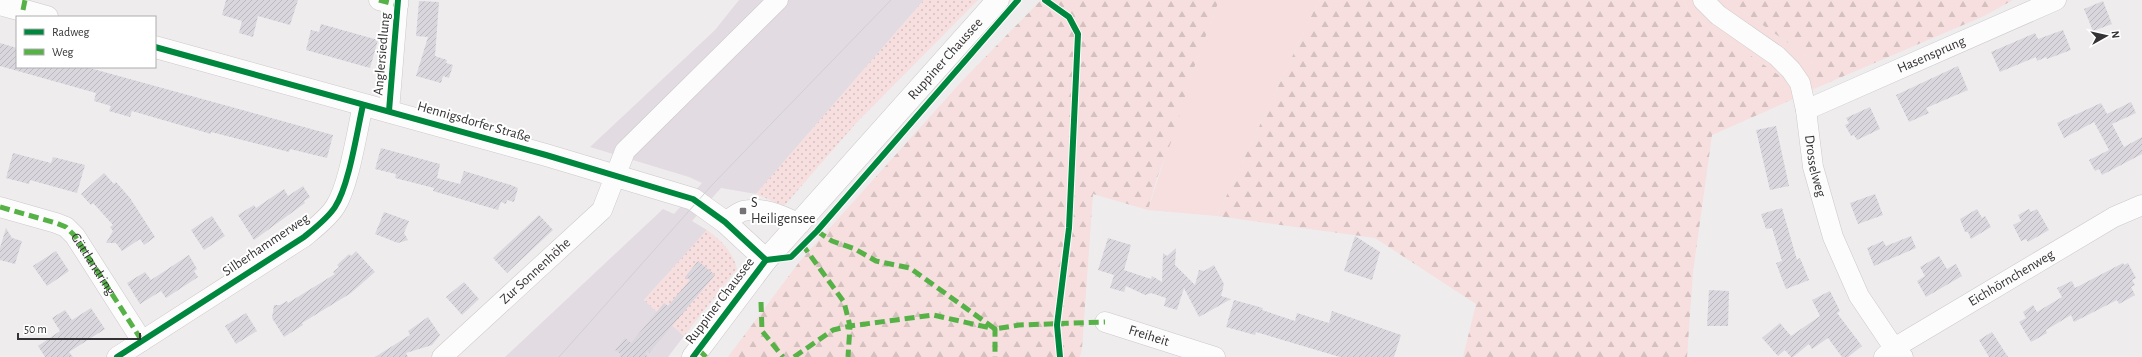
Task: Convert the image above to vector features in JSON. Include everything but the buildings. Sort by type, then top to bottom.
[{"type":"main road","name":"Ruppiner Chaussee","points":[[693,357],[766,260],[800,224],[998,0]]},
{"type":"main road","points":[[0,4],[24,5],[45,16]]},
{"type":"main road","name":"Hennigsdorfer Straße","points":[[156,47],[546,155],[693,199],[725,222],[766,260]]},
{"type":"street","name":"Zur Sonnenhöhe","points":[[442,357],[602,210],[625,151],[778,0]]},
{"type":"street","name":"Drosselweg","points":[[1703,0],[1718,15],[1776,56],[1791,70],[1800,83],[1806,110],[1813,167],[1833,237],[1859,296],[1893,354]]},
{"type":"street","name":"Hasensprung","points":[[1806,110],[2056,0]]},
{"type":"street","name":"Anglersiedlung","points":[[389,111],[392,2]]},
{"type":"street","name":"Silberhammerweg","points":[[117,357],[304,237],[319,225],[336,206],[345,183],[363,105]]},
{"type":"street","name":"Eichhörnchenweg","points":[[1893,354],[2114,218],[2142,205]]},
{"type":"street","name":"Güttlandring","points":[[0,207],[66,227],[75,236],[142,341]]},
{"type":"street","points":[[725,222],[743,211],[757,211],[776,213],[800,224]]},
{"type":"street","name":"Freiheit","points":[[1105,322],[1170,350],[1215,357]]},
{"type":"shaded area","points":[[739,0],[924,0],[756,194],[721,188],[692,221],[707,230],[644,300],[684,336],[668,357],[505,357],[663,209],[674,214],[702,183],[689,177],[590,147],[715,30]]},
{"type":"green space","points":[[924,0],[978,0],[857,122],[784,206],[756,194]]},
{"type":"green space","points":[[1041,0],[1219,0],[1191,76],[1173,137],[1157,178],[1148,210],[1093,194],[1082,348],[1080,357],[728,357],[800,261],[963,80]]},
{"type":"green space","points":[[1219,0],[1319,0],[1217,216],[1148,210],[1191,76]]},
{"type":"green space","points":[[1319,0],[1684,0],[1688,12],[1780,76],[1789,101],[1712,135],[1693,272],[1687,357],[1463,357],[1476,304],[1375,238],[1217,216]]},
{"type":"green space","points":[[1684,0],[1727,0],[1811,59],[1816,88],[1789,101],[1780,76],[1688,12]]},
{"type":"green space","points":[[1727,0],[2013,0],[1984,16],[1816,88],[1811,59]]},
{"type":"green space","points":[[707,230],[726,247],[733,257],[737,269],[684,336],[644,300]]},
{"type":"tram line","points":[[559,357],[712,185],[891,0]]},
{"type":"marked path","points":[[23,10],[25,0]]},
{"type":"marked path","points":[[379,0],[398,5],[398,2]]},
{"type":"marked path","points":[[0,207],[66,227],[75,236],[142,341]]},
{"type":"marked path","points":[[817,231],[832,241],[855,249],[876,261],[910,268],[995,329],[1019,325],[1105,322]]},
{"type":"marked path","points":[[802,244],[844,302],[850,326],[848,357]]},
{"type":"marked path","points":[[761,302],[762,331],[783,357]]},
{"type":"marked path","points":[[794,357],[833,330],[850,326],[933,315],[995,329],[995,357]]},
{"type":"marked path","points":[[699,350],[706,357]]},
{"type":"cycle path","points":[[389,111],[398,0]]},
{"type":"cycle path","points":[[766,260],[791,257],[817,231],[1018,0]]},
{"type":"cycle path","points":[[1045,0],[1069,17],[1078,34],[1069,228],[1057,325],[1060,357]]},
{"type":"cycle path","points":[[156,47],[546,155],[693,199],[725,222],[766,260]]},
{"type":"cycle path","points":[[117,357],[304,237],[325,219],[340,198],[352,158],[363,105]]},
{"type":"cycle path","points":[[693,357],[766,260]]},
{"type":"place","name":"S Heiligensee","points":[[743,211]]}]
